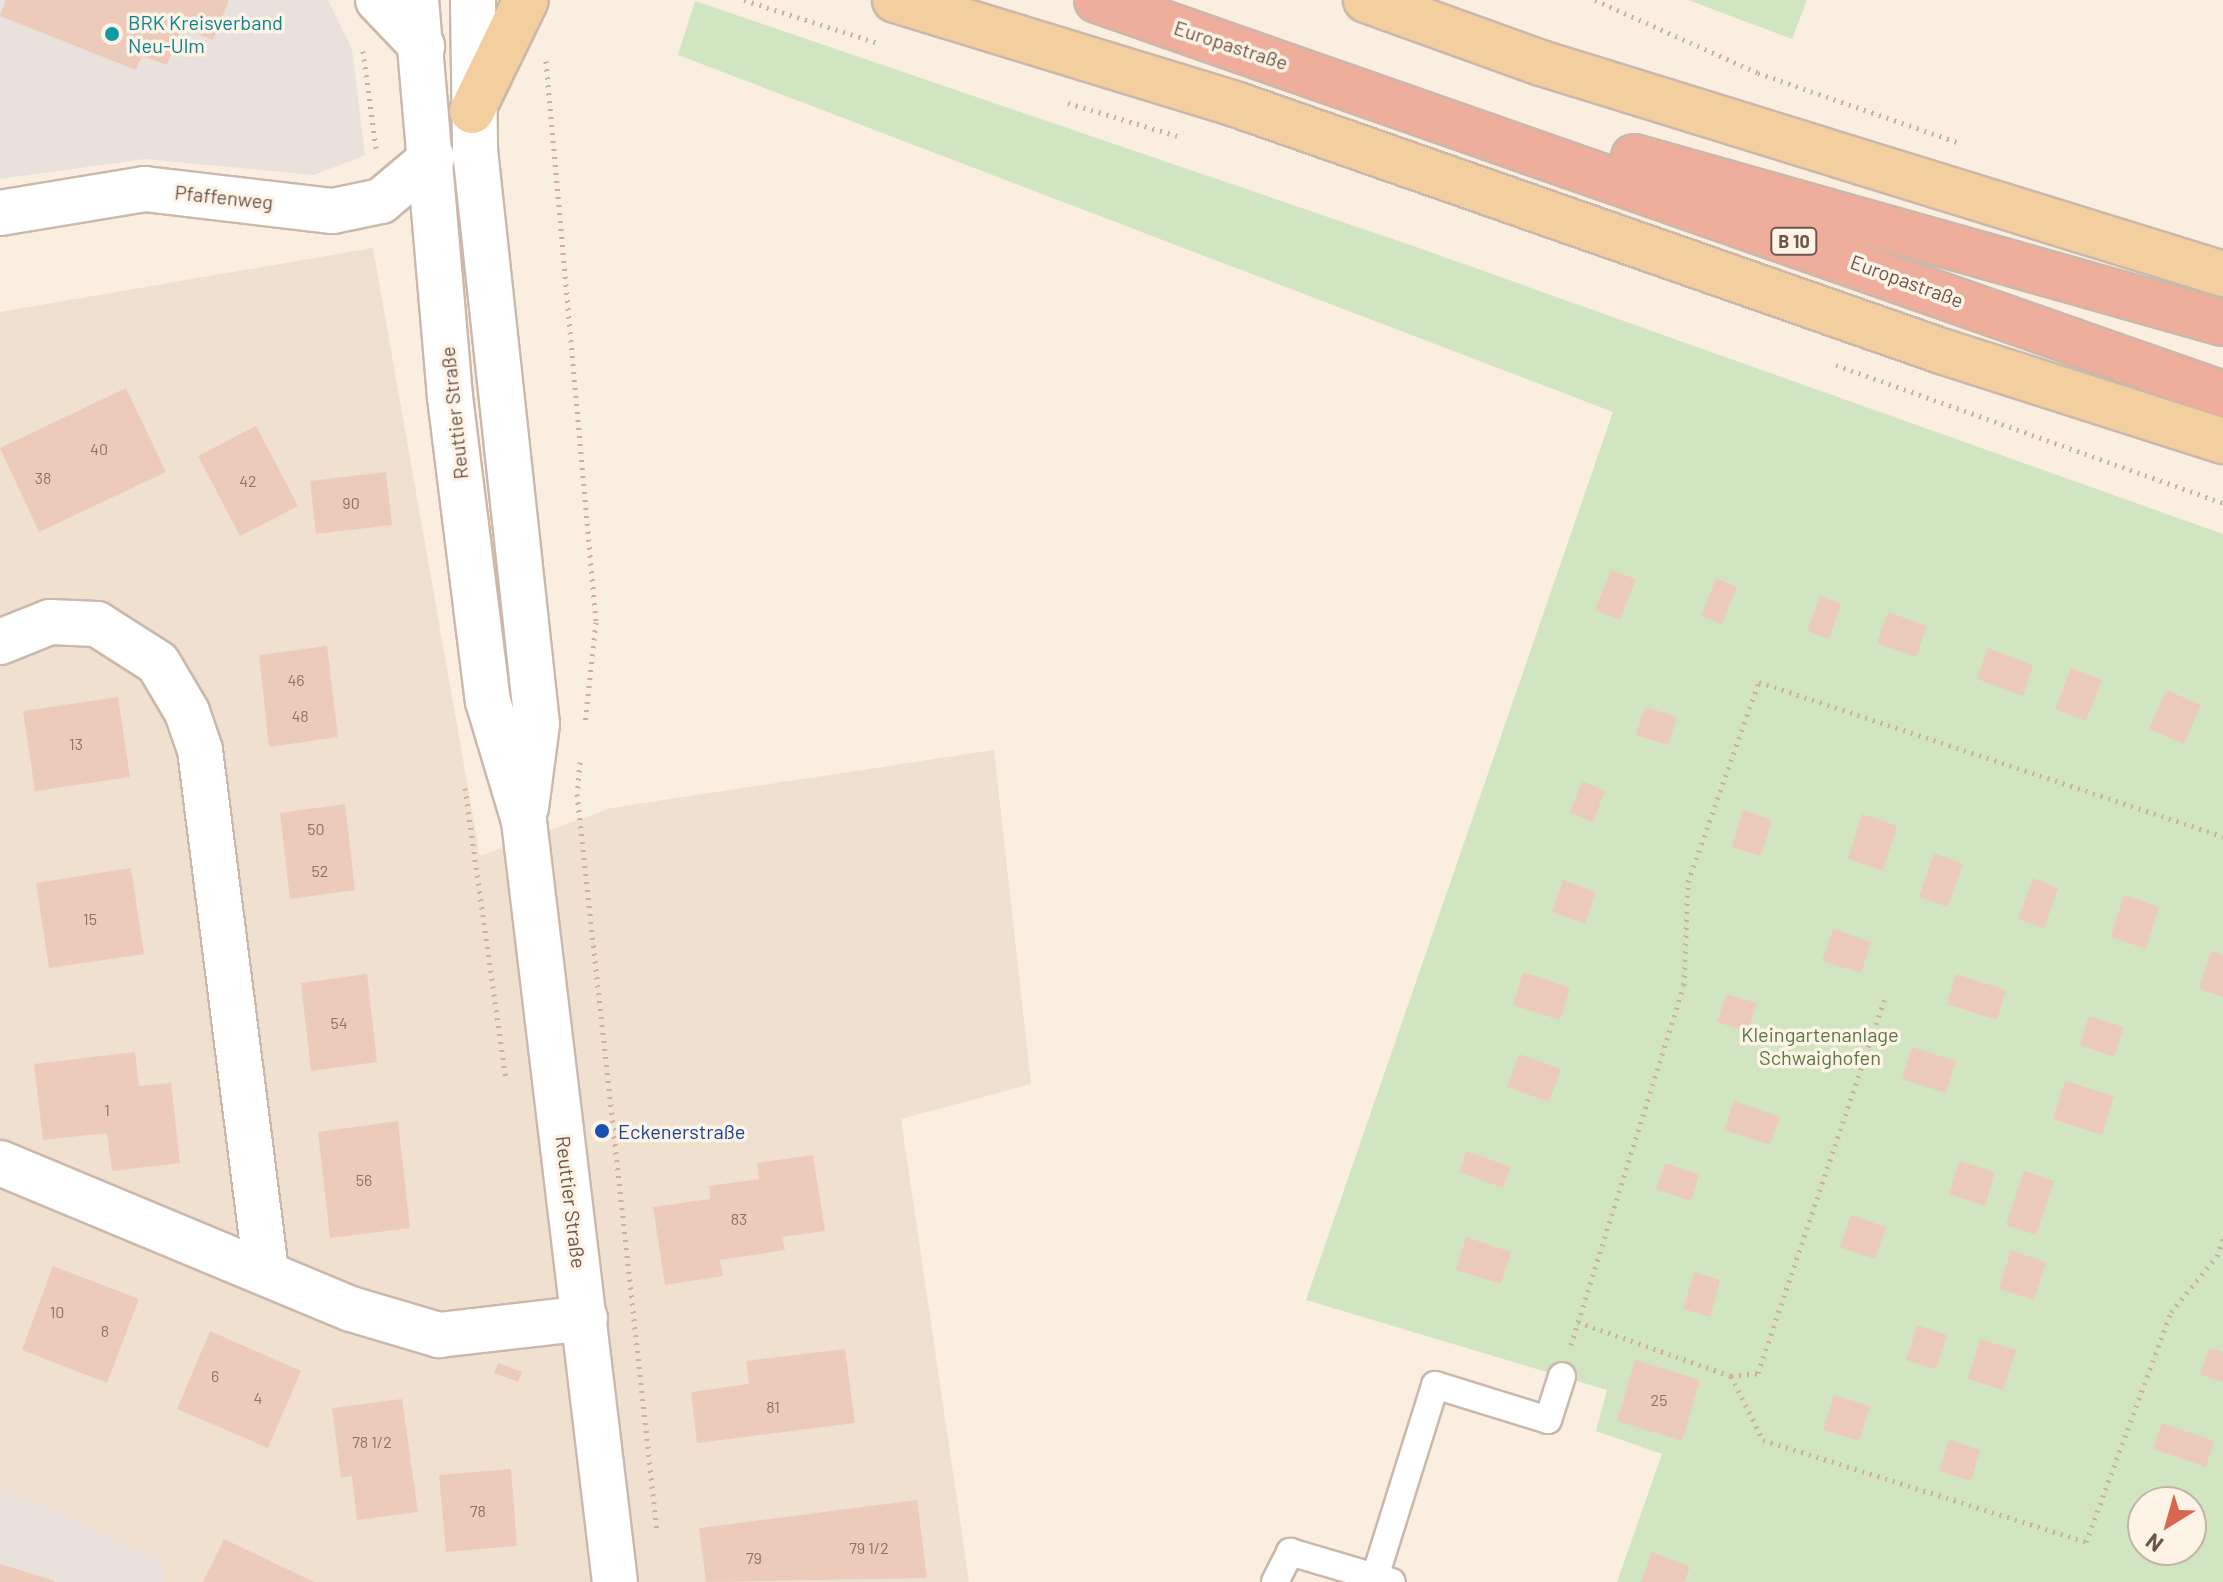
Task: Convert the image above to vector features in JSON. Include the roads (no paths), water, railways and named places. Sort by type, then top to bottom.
[{"type":"highway","name":"Europastraße","points":[[1097,0],[1364,89],[2223,394]]},
{"type":"highway","name":"Europastraße","points":[[1364,89],[1649,161],[2223,323]]},
{"type":"main road","points":[[378,0],[422,46]]},
{"type":"main road","name":"Reuttier Straße","points":[[416,0],[432,158],[450,397],[488,701],[524,821],[615,1582]]},
{"type":"main road","name":"Reuttier Straße","points":[[473,0],[473,131],[537,724],[524,821]]},
{"type":"main road","points":[[473,131],[526,0]]},
{"type":"main road","points":[[895,0],[1235,104],[1944,352],[2223,441]]},
{"type":"main road","points":[[1366,0],[1541,63],[2223,274]]},
{"type":"main road","name":"Pfaffenweg","points":[[0,213],[145,189],[333,211],[381,201],[432,158]]},
{"type":"main road","points":[[0,642],[50,622],[97,624],[158,663],[187,712],[200,750],[266,1271]]},
{"type":"main road","points":[[0,1163],[266,1271],[351,1309],[439,1335],[585,1318]]},
{"type":"lane","points":[[432,158],[473,131]]},
{"type":"lane","points":[[1275,1582],[1290,1552],[1384,1580],[1435,1385],[1548,1420],[1562,1376]]},
{"type":"place","name":"BRK Kreisverband Neu-Ulm","points":[[112,34]]},
{"type":"place","name":"Eckenerstraße","points":[[602,1131]]},
{"type":"park label","name":"Kleingartenanlage Schwaighofen","points":[[1820,1046]]}]
